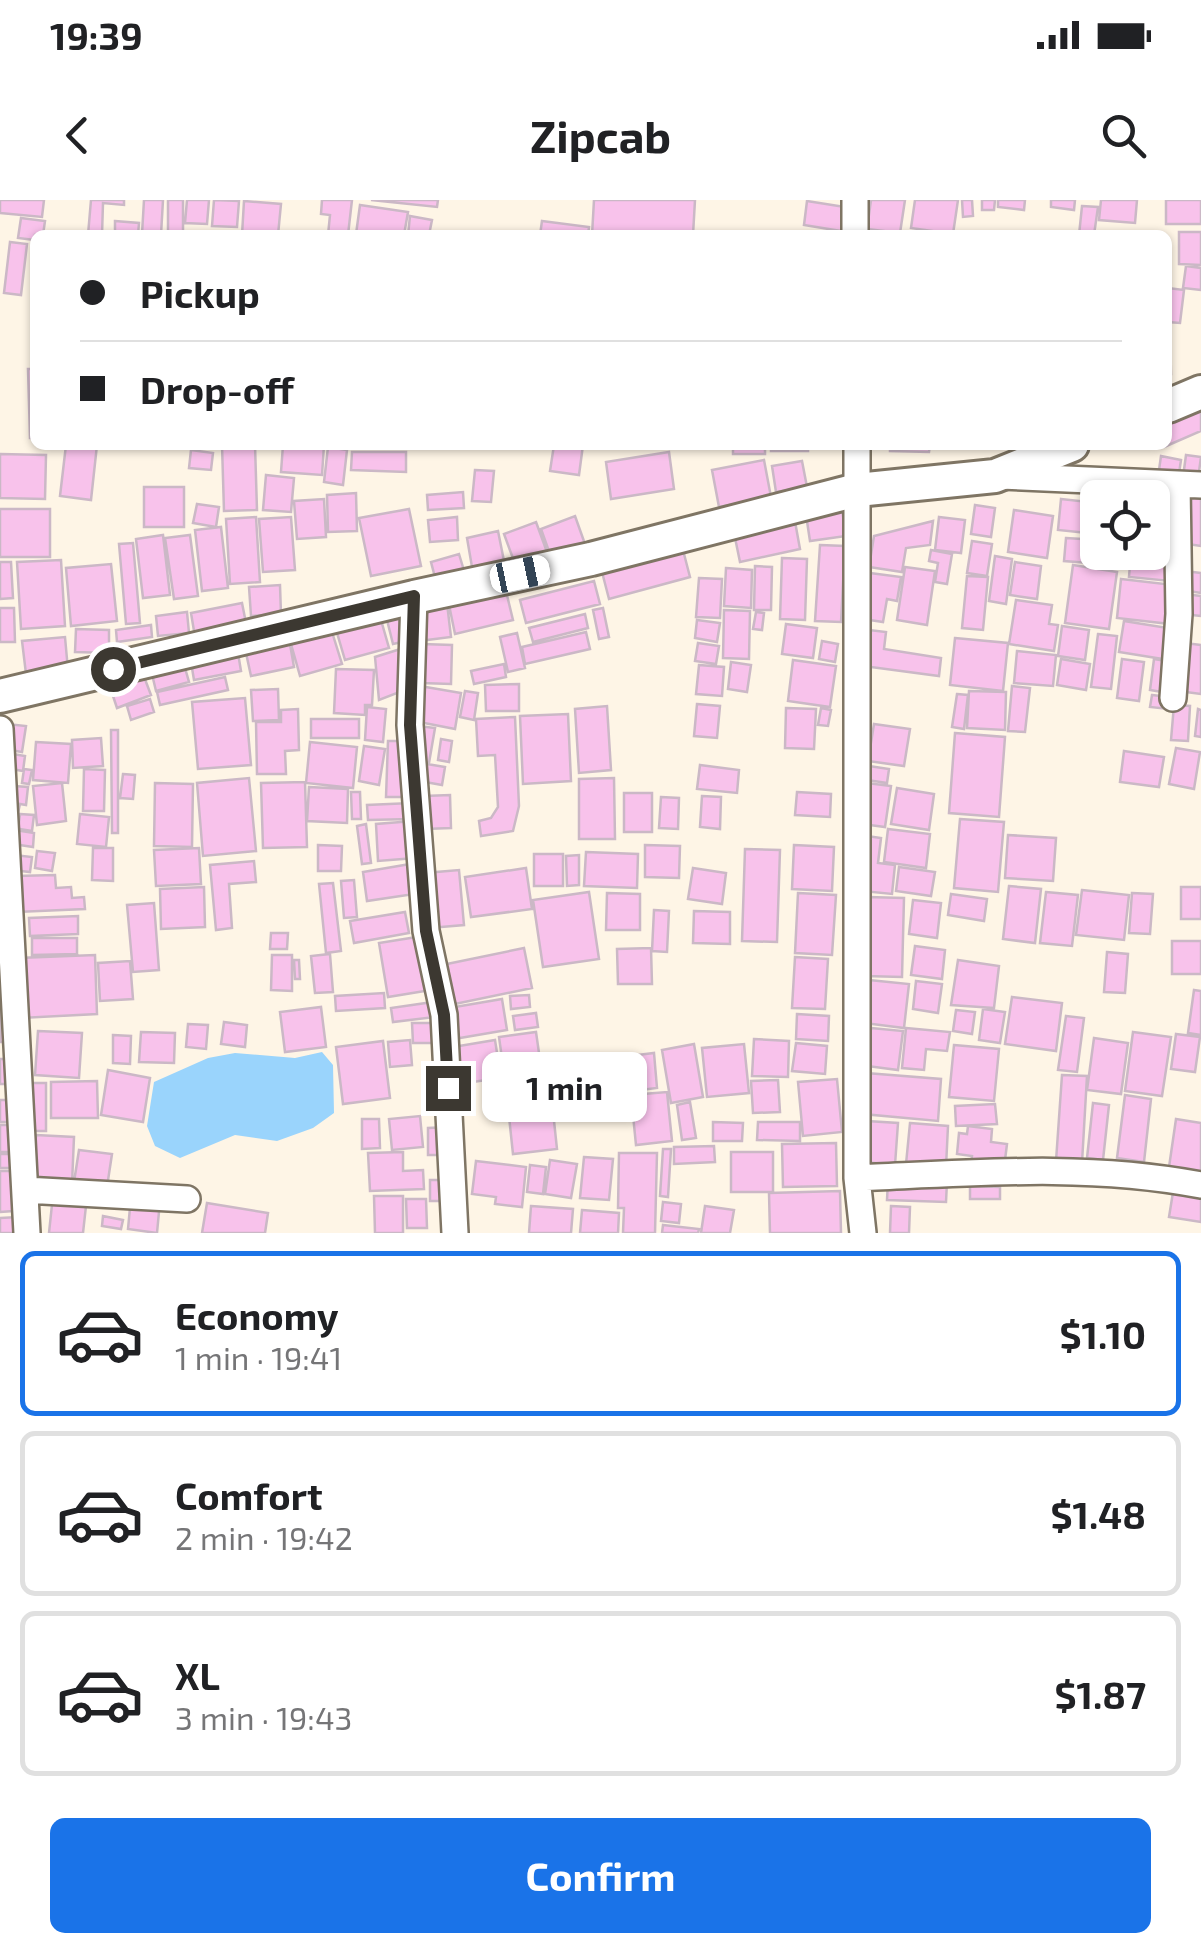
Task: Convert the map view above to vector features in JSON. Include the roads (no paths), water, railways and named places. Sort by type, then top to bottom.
[{"type":"street","points":[[855,200],[855,230]]},
{"type":"street","points":[[1172,404],[1201,392]]},
{"type":"street","points":[[857,450],[857,1178],[863,1233]]},
{"type":"street","points":[[995,476],[1060,450]]},
{"type":"street","points":[[0,696],[414,596],[591,559],[857,490],[995,476],[1189,484],[1174,698]]},
{"type":"street","points":[[414,596],[410,725],[426,931],[444,1015],[455,1233]]},
{"type":"street","points":[[0,729],[28,1233]]},
{"type":"street","points":[[857,1178],[1051,1169],[1201,1184]]},
{"type":"street","points":[[25,1190],[187,1199]]},
{"type":"water","points":[[322,1052],[333,1065],[334,1113],[313,1128],[277,1141],[235,1135],[180,1158],[155,1146],[147,1126],[154,1082],[208,1058],[235,1053],[295,1058]]}]
